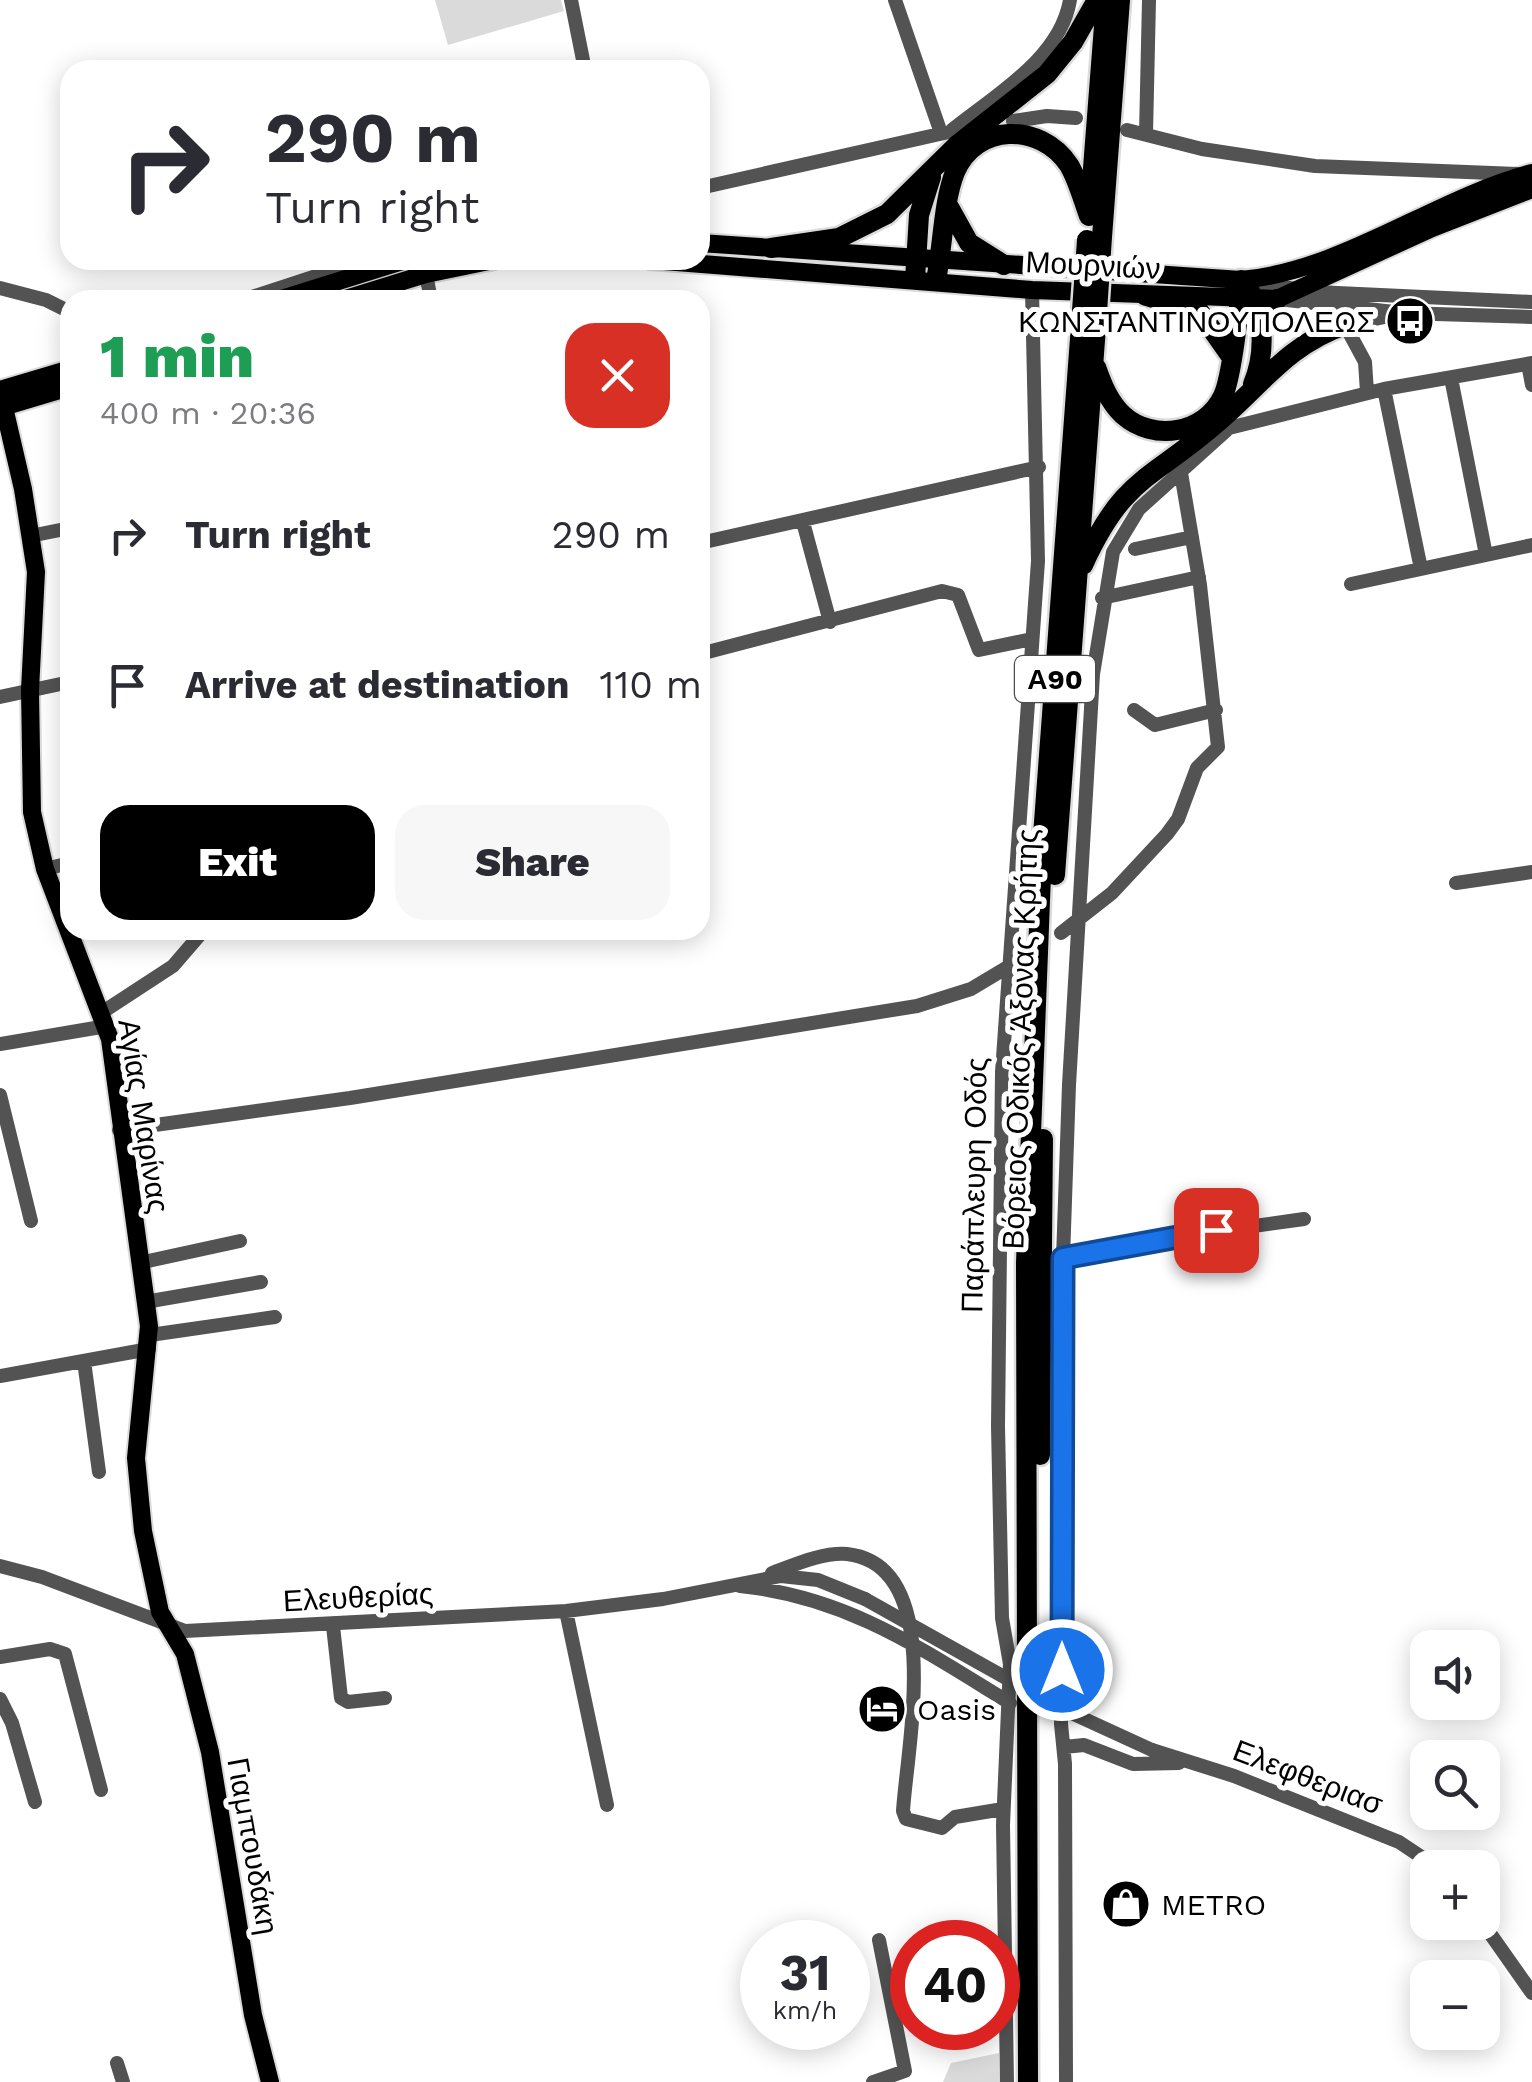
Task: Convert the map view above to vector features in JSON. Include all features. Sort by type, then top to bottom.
[{"type":"highway","points":[[770,248],[823,242],[856,232],[886,214],[940,162],[1048,74],[1073,42],[1097,0]]},
{"type":"highway","name":"Βόρειος Οδικός Άξονας Κρήτης","points":[[1094,238],[1089,216],[1106,0]]},
{"type":"highway","name":"Βόρειος Οδικός Άξονας Κρήτης","points":[[1028,2082],[1027,1208],[1042,849],[1094,238],[1120,0]]},
{"type":"highway","points":[[927,270],[956,170],[969,150],[992,137],[1024,134],[1049,144],[1070,166],[1089,216]]},
{"type":"highway","points":[[927,270],[919,215],[928,182],[940,162]]},
{"type":"highway","points":[[948,205],[969,243],[1004,265]]},
{"type":"highway","points":[[1245,291],[1261,325],[1259,365],[1250,391]]},
{"type":"highway","points":[[1094,361],[1122,414],[1149,430],[1170,433],[1212,412],[1223,396],[1245,291]]},
{"type":"highway","points":[[1261,325],[1284,294]]},
{"type":"highway","points":[[1146,296],[1199,311],[1216,329],[1230,355]]},
{"type":"highway","points":[[1076,580],[1100,528],[1135,482],[1214,426],[1294,348],[1345,325]]},
{"type":"highway","name":"Βόρειος Οδικός Άξονας Κρήτης","points":[[1042,2082],[1040,1263],[1056,851],[1094,361],[1088,326]]},
{"type":"main road","points":[[710,244],[927,270],[1004,265],[1245,291],[1530,178]]},
{"type":"main road","points":[[1284,294],[1475,201]]},
{"type":"main road","name":"Μουρνιών","points":[[710,262],[927,270],[1032,290],[1146,296],[1245,291],[1284,294]]},
{"type":"main road","points":[[310,290],[374,270]]},
{"type":"main road","points":[[374,290],[445,270]]},
{"type":"main road","points":[[0,372],[30,390],[60,388]]},
{"type":"main road","points":[[1,399],[60,374]]},
{"type":"main road","points":[[4,436],[30,390]]},
{"type":"main road","name":"Αγίας Μαρίνας","points":[[1,399],[4,436],[30,536],[36,619],[30,690],[30,793],[45,869],[60,907]]},
{"type":"main road","name":"Αγίας Μαρίνας","points":[[73,940],[104,1019],[145,1302],[150,1342],[136,1476],[147,1548],[166,1625]]},
{"type":"main road","name":"Γιαμπουδάκη","points":[[166,1625],[185,1654],[210,1752],[253,2015],[270,2082]]},
{"type":"street","points":[[572,0],[583,60]]},
{"type":"street","points":[[895,0],[951,131]]},
{"type":"street","points":[[710,186],[951,131],[1040,55],[1055,38],[1070,0]]},
{"type":"street","points":[[1146,134],[1149,0]]},
{"type":"street","points":[[1013,121],[1048,116],[1076,118]]},
{"type":"street","points":[[1127,130],[1202,149],[1300,164],[1530,178]]},
{"type":"street","points":[[1464,172],[1475,201]]},
{"type":"street","points":[[274,290],[335,270]]},
{"type":"street","points":[[426,274],[429,290]]},
{"type":"street","points":[[0,288],[60,307]]},
{"type":"street","name":"Παράπλευρη Οδός","points":[[1002,1920],[1010,1664],[1002,1618],[998,1426],[1002,1072],[1032,640],[1039,467],[1032,290]]},
{"type":"street","name":"Μουρνιών","points":[[1284,294],[1532,302]]},
{"type":"street","name":"Μουρνιών","points":[[1284,294],[1403,313],[1532,317]]},
{"type":"street","points":[[1367,392],[1365,362],[1345,325],[1403,313]]},
{"type":"street","points":[[1066,2082],[1063,1258],[1085,770],[1102,598],[1113,552],[1128,523],[1222,432],[1237,424],[1367,392],[1530,363],[1532,385]]},
{"type":"street","points":[[1451,378],[1486,555]]},
{"type":"street","points":[[1384,389],[1422,569]]},
{"type":"street","points":[[710,541],[1039,467]]},
{"type":"street","points":[[1061,933],[1112,894],[1178,820],[1194,774],[1217,751],[1216,710],[1199,577],[1181,473]]},
{"type":"street","points":[[802,522],[830,622]]},
{"type":"street","points":[[30,536],[60,530]]},
{"type":"street","points":[[1135,549],[1192,537]]},
{"type":"street","points":[[1351,584],[1532,545]]},
{"type":"street","points":[[1102,598],[1199,577]]},
{"type":"street","points":[[710,652],[927,593],[951,592],[962,601],[979,650],[1032,640]]},
{"type":"street","points":[[0,697],[60,684]]},
{"type":"street","points":[[1134,710],[1156,725],[1216,710]]},
{"type":"street","points":[[45,869],[60,865]]},
{"type":"street","points":[[1456,884],[1532,872]]},
{"type":"street","points":[[0,1044],[104,1019],[173,966],[195,940]]},
{"type":"street","points":[[120,1130],[350,1098],[918,1006],[971,989],[1026,956]]},
{"type":"street","points":[[0,1095],[31,1221]]},
{"type":"street","points":[[1063,1258],[1139,1242],[1304,1219]]},
{"type":"street","points":[[139,1263],[240,1241]]},
{"type":"street","points":[[145,1302],[261,1282]]},
{"type":"street","points":[[0,1376],[275,1317]]},
{"type":"street","points":[[84,1360],[99,1472]]},
{"type":"street","points":[[762,1577],[836,1554],[860,1558],[881,1568],[901,1592],[915,1644],[903,1811],[906,1819],[942,1828],[955,1817],[1003,1809]]},
{"type":"street","name":"Ελευθερίας","points":[[0,1566],[42,1577],[186,1631],[566,1611],[663,1599],[762,1577]]},
{"type":"street","name":"Ελεφθεριασ","points":[[762,1577],[818,1580],[866,1600],[1056,1706],[1152,1750],[1234,1776],[1411,1850]]},
{"type":"street","points":[[726,1584],[814,1598],[856,1613],[915,1644],[1010,1703]]},
{"type":"street","points":[[566,1611],[607,1806]]},
{"type":"street","points":[[333,1626],[340,1698],[348,1702],[385,1698]]},
{"type":"street","points":[[0,1657],[50,1649],[64,1654],[101,1790]]},
{"type":"street","points":[[0,1700],[35,1802]]},
{"type":"street","points":[[1064,1747],[1084,1745],[1133,1764],[1186,1762]]},
{"type":"street","points":[[878,1940],[890,1990]]},
{"type":"street","points":[[1495,1940],[1532,1993]]},
{"type":"street","points":[[873,2082],[905,2071],[901,2050]]},
{"type":"street","name":"Παράπλευρη Οδός","points":[[1006,2050],[1007,2082]]},
{"type":"street","points":[[117,2064],[123,2082]]},
{"type":"shaded area","points":[[435,0],[561,0],[564,11],[448,45]]},
{"type":"shaded area","points":[[999,2053],[1000,2082],[943,2082],[951,2063]]},
{"type":"place","name":"ΚΩΝΣΤΑΝΤΙΝΟΥΠΟΛΕΩΣ","points":[[1410,321]]},
{"type":"place","name":"Oasis","points":[[882,1709]]},
{"type":"place","name":"METRO","points":[[1126,1904]]},
{"type":"route","points":[[1062,1670],[1063,1258],[1216,1230]]}]
